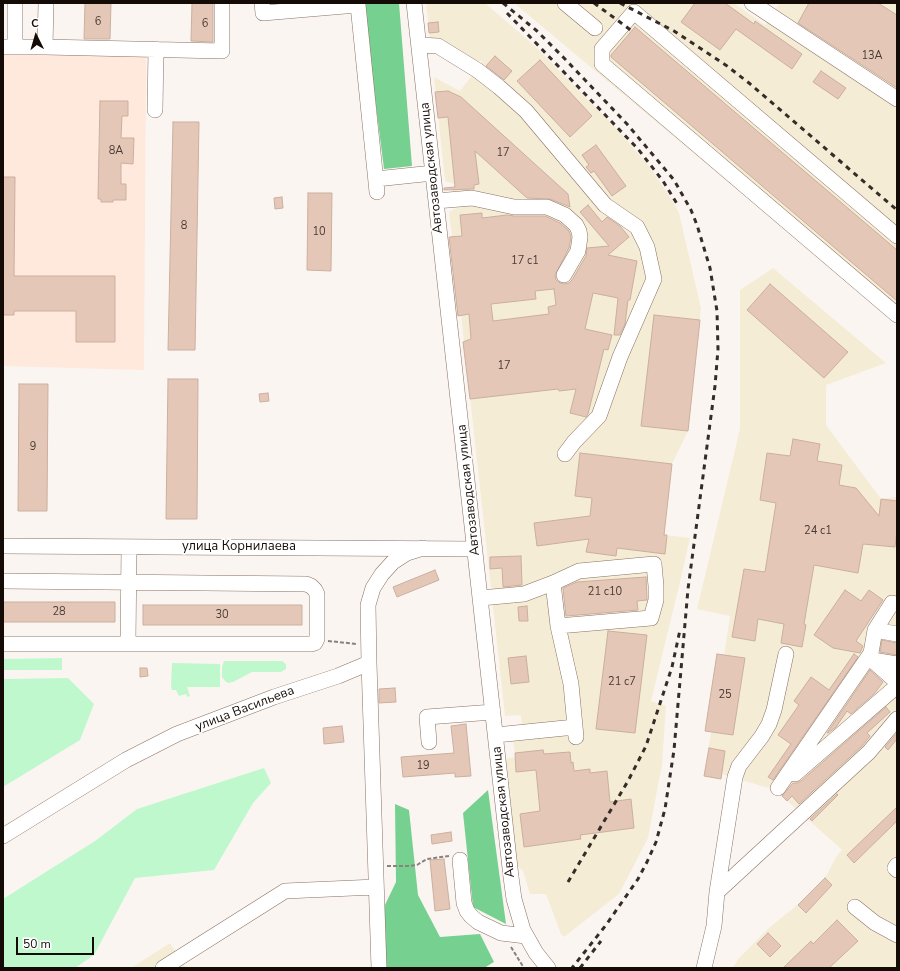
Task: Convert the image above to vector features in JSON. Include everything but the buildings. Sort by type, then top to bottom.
[{"type":"street","points":[[15,3],[9,47],[222,51],[222,3]]},
{"type":"street","points":[[45,47],[46,3]]},
{"type":"street","points":[[262,3],[263,13],[326,5],[358,4],[377,186],[433,173]]},
{"type":"street","name":"Автозаводская улица","points":[[414,3],[436,201],[465,407],[475,549],[496,735],[518,877],[519,918],[526,936],[536,953],[548,968]]},
{"type":"street","points":[[565,3],[595,28]]},
{"type":"street","points":[[752,3],[897,99]]},
{"type":"street","points":[[897,236],[628,8],[602,49],[602,64],[897,315]]},
{"type":"street","points":[[419,45],[438,46],[477,70],[500,87],[526,111],[605,204],[637,227],[648,247],[654,279],[620,357],[600,416],[574,442],[565,454]]},
{"type":"street","points":[[155,110],[151,86],[156,49]]},
{"type":"street","points":[[436,201],[472,198],[514,207],[547,207],[565,215],[576,225],[580,238],[578,251],[564,275]]},
{"type":"street","name":"улица Корнилаева","points":[[3,546],[475,549]]},
{"type":"street","points":[[128,644],[130,547]]},
{"type":"street","points":[[379,968],[368,605],[373,588],[382,574],[393,562],[408,553],[423,548]]},
{"type":"street","points":[[481,598],[524,594],[579,571],[654,564],[656,600],[651,618],[558,626]]},
{"type":"street","points":[[3,581],[306,584],[311,586],[317,594],[317,639],[315,643],[311,644],[3,644]]},
{"type":"street","points":[[496,735],[575,732],[571,684],[558,626],[553,583]]},
{"type":"street","points":[[897,604],[892,603],[875,630],[871,656],[778,788],[897,686]]},
{"type":"street","points":[[875,630],[897,634]]},
{"type":"street","points":[[704,968],[714,926],[717,892],[735,777],[739,766],[762,736],[769,724],[774,710],[786,654]]},
{"type":"street","points":[[871,656],[897,664]]},
{"type":"street","points":[[871,656],[897,682]]},
{"type":"street","name":"улица Васильева","points":[[3,836],[126,760],[177,734],[274,697],[338,676],[369,663]]},
{"type":"street","points":[[429,742],[427,717],[493,712]]},
{"type":"street","points":[[717,892],[869,752],[897,719]]},
{"type":"street","points":[[819,729],[823,738],[833,741]]},
{"type":"street","points":[[460,860],[464,903],[471,916],[478,922],[501,933],[526,936]]},
{"type":"street","points":[[897,865],[895,868],[897,870]]},
{"type":"street","points":[[168,967],[285,891],[376,887]]},
{"type":"street","points":[[855,907],[875,923],[897,935]]},
{"type":"path","points":[[317,639],[369,645]]},
{"type":"path","points":[[376,866],[417,865],[427,859],[450,856],[460,860]]},
{"type":"path","points":[[519,958],[524,968]]},
{"type":"shaded area","points":[[426,3],[485,3],[535,46],[617,129],[649,166],[679,213],[701,308],[688,431],[672,464],[664,535],[690,538],[651,701],[666,706],[662,765],[648,838],[619,894],[564,937],[561,934],[546,894],[530,894],[523,871],[517,866],[505,759],[515,757],[513,738],[522,725],[521,715],[505,716],[461,315],[457,316],[449,237],[452,237],[449,212],[464,204],[453,193],[452,187],[455,186],[455,184],[445,181],[434,77],[460,91],[483,61],[477,61],[440,40],[430,40]]},
{"type":"shaded area","points":[[514,3],[734,3],[765,25],[780,3],[897,3],[897,323]]},
{"type":"shaded area","points":[[3,52],[146,54],[144,370],[3,366]]},
{"type":"shaded area","points":[[773,268],[886,363],[826,385],[826,425],[881,499],[897,497],[897,968],[733,968],[738,959],[770,927],[796,906],[826,876],[836,857],[842,850],[775,790],[722,774],[721,779],[704,776],[711,732],[705,731],[717,654],[724,655],[730,616],[697,609],[740,429],[740,290]]},
{"type":"shaded area","points":[[170,943],[186,968],[131,968]]},
{"type":"green space","points":[[363,3],[399,3],[412,166],[384,169]]},
{"type":"green space","points":[[62,658],[62,670],[3,670],[3,659]]},
{"type":"green space","points":[[224,661],[282,661],[286,664],[286,669],[281,672],[252,672],[228,683],[222,677],[222,667]]},
{"type":"green space","points":[[172,663],[220,664],[220,687],[187,687],[190,696],[187,697],[186,694],[179,696],[176,690],[172,690],[171,687]]},
{"type":"green space","points":[[68,678],[94,704],[80,740],[3,787],[3,679]]},
{"type":"green space","points":[[264,768],[271,783],[253,803],[214,870],[135,878],[94,955],[75,968],[3,968],[3,899],[95,841],[137,809]]},
{"type":"green space","points":[[488,790],[506,924],[473,907],[463,813]]},
{"type":"green space","points":[[395,804],[409,810],[418,895],[440,937],[480,934],[494,962],[484,968],[386,968],[384,907],[396,882]]},
{"type":"railway","points":[[503,3],[537,31],[564,58],[627,124],[674,180],[691,210],[697,225],[710,268],[717,311],[718,349],[715,386],[688,589],[674,750],[665,809],[656,842],[638,879],[606,925],[572,968]]},
{"type":"railway","points":[[594,3],[632,31]]},
{"type":"railway","points":[[620,3],[674,31],[727,66],[749,83],[897,210]]},
{"type":"railway","points":[[507,13],[638,149],[663,181],[679,207]]},
{"type":"railway","points":[[568,882],[628,781],[646,746],[672,667],[680,630]]},
{"type":"railway","points":[[580,968],[601,941]]}]
